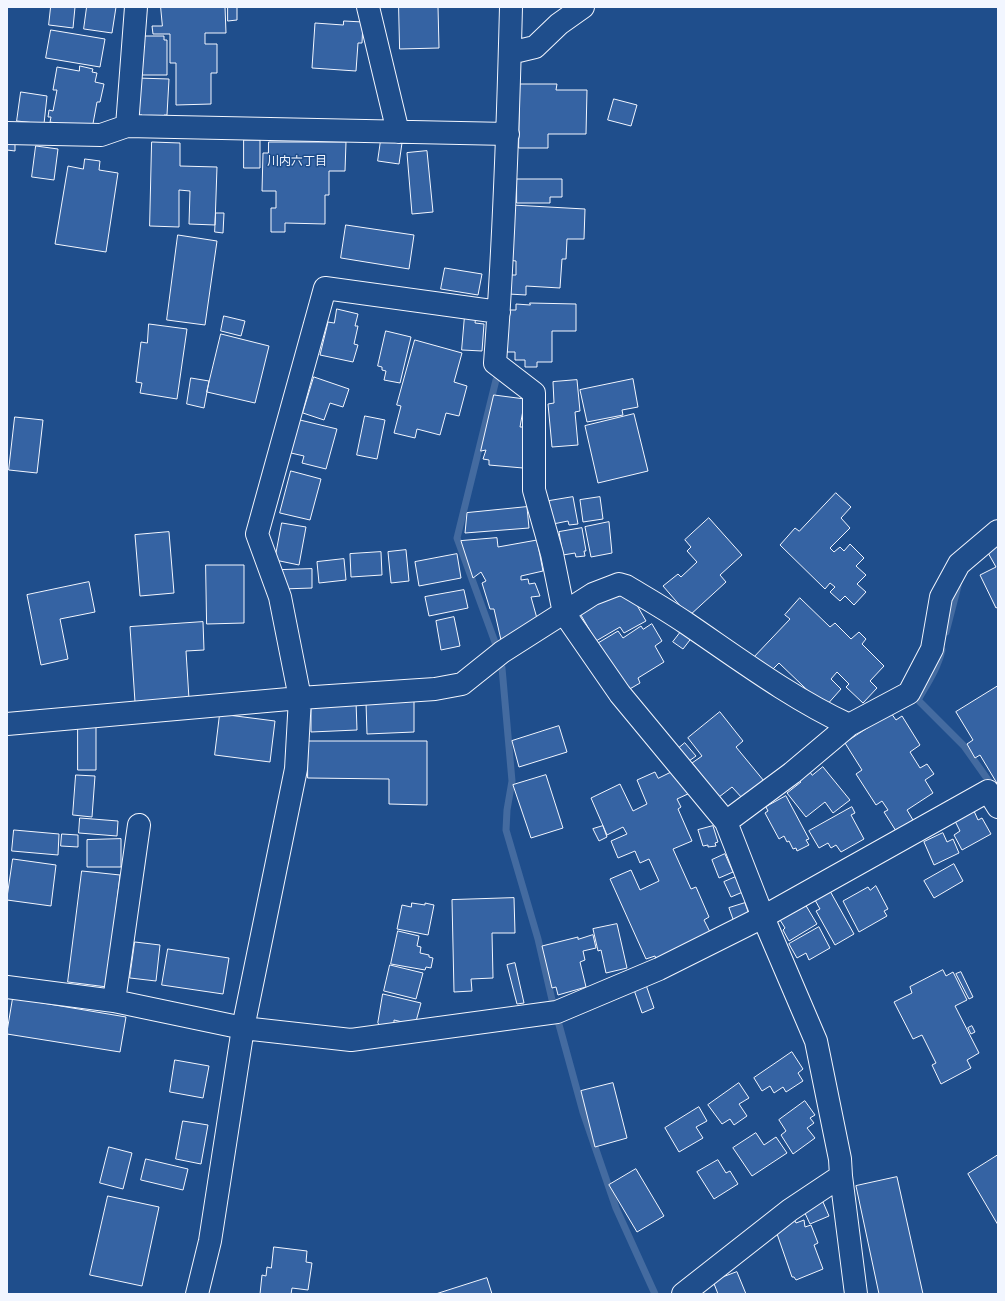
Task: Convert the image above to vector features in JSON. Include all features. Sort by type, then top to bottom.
[{"type":"street","points":[[127,126],[136,7]]},
{"type":"street","points":[[368,7],[398,132]]},
{"type":"street","points":[[512,7],[508,134],[495,363],[534,393],[534,490],[552,554],[564,613],[620,694],[726,822],[763,917],[816,1041],[840,1159],[856,1294]]},
{"type":"street","points":[[510,53],[534,46],[559,24],[583,7]]},
{"type":"street","points":[[7,133],[101,135],[127,126],[508,134]]},
{"type":"street","points":[[197,1294],[210,1241],[242,1028],[296,769],[300,698],[280,597],[257,534],[325,288],[499,312]]},
{"type":"street","points":[[726,822],[792,773],[849,725],[909,693],[932,649],[941,597],[959,564],[998,531]]},
{"type":"street","points":[[7,724],[300,698],[435,689],[462,684],[502,652],[593,594],[619,584],[626,586],[685,622],[734,657],[821,712],[849,725]]},
{"type":"street","points":[[7,987],[114,1001],[242,1028],[351,1040],[557,1012],[659,969],[763,917],[988,791],[998,807]]},
{"type":"street","points":[[114,1001],[139,826]]},
{"type":"street","points":[[683,1294],[790,1210],[841,1176]]},
{"type":"building","points":[[51,7],[75,7],[73,28],[49,25]]},
{"type":"building","points":[[87,7],[116,7],[112,33],[84,29]]},
{"type":"building","points":[[161,7],[225,7],[226,33],[205,33],[205,44],[217,44],[217,73],[211,73],[211,104],[176,105],[176,63],[170,63],[170,34],[153,34],[152,26],[162,26]]},
{"type":"building","points":[[228,7],[237,7],[237,20],[228,21]]},
{"type":"building","points":[[399,7],[438,7],[439,48],[400,49]]},
{"type":"building","points":[[344,21],[363,22],[362,43],[358,43],[356,71],[312,68],[315,23],[343,25]]},
{"type":"building","points":[[51,30],[105,39],[100,67],[46,58]]},
{"type":"building","points":[[141,36],[164,36],[164,40],[167,40],[167,75],[139,75]]},
{"type":"building","points":[[80,66],[93,69],[92,72],[97,73],[95,82],[104,84],[100,102],[97,102],[92,129],[50,122],[51,117],[48,117],[49,110],[53,111],[57,90],[53,90],[57,67],[79,71]]},
{"type":"building","points":[[137,78],[169,79],[167,115],[164,115],[164,122],[142,121],[142,115],[138,115]]},
{"type":"building","points":[[520,84],[557,84],[556,90],[587,90],[586,134],[548,134],[548,148],[519,148]]},
{"type":"building","points":[[21,92],[47,96],[44,124],[17,121]]},
{"type":"building","points":[[614,99],[637,105],[631,126],[608,120]]},
{"type":"building","points":[[244,140],[260,140],[260,168],[244,168]]},
{"type":"building","points":[[381,140],[402,143],[399,164],[378,161]]},
{"type":"building","points":[[7,141],[15,141],[15,151],[7,150]]},
{"type":"building","points":[[152,142],[180,143],[180,166],[217,167],[215,225],[189,224],[190,191],[179,190],[179,227],[150,226]]},
{"type":"building","points":[[269,142],[346,142],[345,171],[329,171],[329,195],[325,195],[325,224],[285,223],[285,232],[271,232],[271,208],[276,208],[276,191],[262,191],[263,153],[268,153]]},
{"type":"building","points":[[36,146],[58,149],[54,180],[32,177]]},
{"type":"building","points":[[427,151],[433,212],[412,214],[407,153]]},
{"type":"building","points":[[85,159],[100,161],[99,170],[118,173],[106,252],[55,244],[68,166],[83,169]]},
{"type":"building","points":[[517,179],[562,179],[562,197],[550,197],[550,203],[517,203]]},
{"type":"building","points":[[512,205],[585,209],[584,239],[567,239],[566,259],[562,259],[560,288],[526,286],[526,295],[509,294],[511,275],[516,275],[516,261],[508,260]]},
{"type":"building","points":[[216,213],[224,213],[223,233],[215,232]]},
{"type":"building","points":[[346,225],[414,235],[409,269],[341,258]]},
{"type":"building","points":[[178,235],[217,241],[205,325],[167,320]]},
{"type":"building","points":[[445,268],[482,274],[478,295],[441,289]]},
{"type":"building","points":[[530,303],[576,304],[576,331],[552,331],[552,362],[537,362],[537,367],[525,367],[525,360],[515,360],[515,352],[507,352],[508,310],[516,310],[516,304],[530,305]]},
{"type":"building","points":[[337,309],[358,314],[355,326],[358,326],[354,344],[358,345],[353,362],[320,355],[328,322],[334,323]]},
{"type":"building","points":[[465,315],[476,316],[475,323],[484,324],[482,351],[462,350]]},
{"type":"building","points":[[224,316],[245,321],[241,336],[221,331]]},
{"type":"building","points":[[149,324],[187,329],[177,399],[140,393],[142,383],[136,382],[141,342],[147,343]]},
{"type":"building","points":[[386,331],[411,337],[400,383],[384,380],[386,371],[382,370],[382,367],[378,366]]},
{"type":"building","points":[[221,334],[269,346],[255,403],[207,392]]},
{"type":"building","points":[[415,340],[462,353],[454,382],[467,386],[459,416],[446,413],[440,435],[417,429],[415,438],[394,433],[401,406],[397,405]]},
{"type":"building","points":[[314,377],[349,389],[343,407],[330,403],[324,420],[303,413]]},
{"type":"building","points":[[191,378],[209,381],[204,408],[187,404]]},
{"type":"building","points":[[633,379],[638,407],[622,410],[623,415],[587,422],[580,390]]},
{"type":"building","points":[[577,380],[580,411],[575,412],[578,445],[552,447],[548,404],[554,403],[553,382]]},
{"type":"building","points":[[494,395],[525,399],[520,427],[525,427],[523,468],[489,465],[489,460],[483,459],[486,450],[481,451]]},
{"type":"building","points":[[634,414],[648,471],[598,483],[585,426]]},
{"type":"building","points":[[365,416],[385,420],[377,459],[357,455]]},
{"type":"building","points":[[15,417],[43,420],[37,473],[9,470]]},
{"type":"building","points":[[300,420],[337,429],[326,469],[302,463],[304,456],[291,453]]},
{"type":"building","points":[[291,471],[321,479],[310,520],[280,513]]},
{"type":"building","points":[[836,493],[851,507],[841,518],[850,528],[830,548],[834,552],[840,547],[844,551],[850,544],[864,558],[856,566],[866,575],[857,584],[866,592],[854,605],[845,596],[840,601],[830,592],[835,587],[830,583],[825,589],[780,545],[795,528],[799,531]]},
{"type":"building","points":[[573,497],[578,524],[569,525],[568,521],[553,524],[549,501]]},
{"type":"building","points":[[600,497],[603,519],[583,522],[580,500]]},
{"type":"building","points":[[527,507],[529,528],[465,533],[467,513]]},
{"type":"building","points":[[709,518],[742,555],[720,575],[726,582],[689,616],[663,586],[678,574],[681,577],[697,562],[687,551],[691,547],[685,540]]},
{"type":"building","points":[[609,522],[612,553],[591,557],[585,527]]},
{"type":"building","points":[[282,523],[306,527],[299,565],[275,560]]},
{"type":"building","points":[[582,528],[586,551],[584,551],[585,556],[576,557],[575,553],[563,555],[559,532]]},
{"type":"building","points":[[169,532],[174,593],[140,596],[135,535]]},
{"type":"building","points":[[497,538],[498,547],[537,540],[543,571],[521,576],[521,580],[528,579],[529,584],[535,583],[540,596],[531,597],[538,622],[511,633],[512,637],[501,640],[494,609],[490,609],[482,583],[486,581],[481,572],[473,578],[461,541]]},
{"type":"building","points":[[998,545],[998,607],[996,608],[980,575],[996,567],[987,551]]},
{"type":"building","points":[[406,550],[409,581],[391,583],[388,552]]},
{"type":"building","points":[[381,552],[382,575],[351,577],[350,554]]},
{"type":"building","points":[[457,554],[461,578],[419,586],[415,562]]},
{"type":"building","points":[[344,559],[346,580],[319,583],[317,562]]},
{"type":"building","points":[[206,565],[244,565],[244,623],[207,624]]},
{"type":"building","points":[[312,569],[312,588],[282,589],[281,570]]},
{"type":"building","points":[[89,582],[95,612],[60,619],[68,659],[41,665],[27,595]]},
{"type":"building","points":[[464,590],[468,608],[429,616],[425,597]]},
{"type":"building","points":[[624,592],[630,593],[646,621],[624,633],[620,627],[596,641],[578,610]]},
{"type":"building","points":[[800,598],[830,627],[835,623],[851,639],[859,632],[866,639],[862,644],[884,666],[870,681],[877,688],[863,703],[846,687],[849,684],[837,672],[831,679],[841,689],[825,707],[779,663],[768,674],[752,659],[790,619],[785,615]]},
{"type":"building","points":[[454,617],[460,646],[441,650],[436,621]]},
{"type":"building","points":[[203,622],[204,650],[186,651],[189,699],[135,702],[130,627]]},
{"type":"building","points":[[652,624],[662,641],[655,646],[664,662],[638,678],[640,683],[628,690],[598,643],[618,631],[623,638],[641,626],[643,629]]},
{"type":"building","points":[[683,629],[693,636],[683,649],[673,642]]},
{"type":"building","points":[[998,686],[998,785],[980,755],[975,758],[967,744],[973,740],[956,712]]},
{"type":"building","points":[[356,701],[357,730],[311,732],[311,702]]},
{"type":"building","points":[[414,701],[414,732],[367,734],[366,702]]},
{"type":"building","points":[[720,712],[743,741],[736,747],[764,781],[743,799],[732,787],[719,797],[692,763],[702,756],[688,738]]},
{"type":"building","points":[[891,713],[896,720],[902,716],[920,745],[910,752],[920,768],[927,764],[934,774],[925,780],[933,793],[907,810],[913,820],[896,831],[884,812],[888,810],[882,801],[876,805],[856,774],[862,770],[845,743]]},
{"type":"building","points":[[220,714],[275,721],[270,762],[215,755]]},
{"type":"building","points":[[78,721],[96,721],[96,770],[78,770]]},
{"type":"building","points":[[559,726],[567,752],[519,767],[512,741]]},
{"type":"building","points":[[308,741],[427,741],[427,805],[389,804],[389,779],[308,778]]},
{"type":"building","points":[[685,743],[696,756],[689,761],[679,748]]},
{"type":"building","points":[[823,767],[850,800],[833,813],[825,802],[806,817],[787,793],[801,782],[799,781],[810,772],[812,775]]},
{"type":"building","points":[[674,771],[690,793],[677,799],[681,807],[678,809],[692,841],[673,849],[691,889],[696,887],[709,917],[704,920],[711,934],[656,959],[655,956],[646,959],[610,879],[631,870],[640,890],[659,881],[649,859],[640,863],[635,851],[618,858],[611,841],[627,834],[623,827],[607,835],[591,798],[620,784],[633,811],[647,804],[637,780],[655,772],[658,778]]},
{"type":"building","points":[[76,775],[95,776],[92,817],[73,815]]},
{"type":"building","points":[[546,775],[563,828],[531,838],[513,785]]},
{"type":"building","points":[[786,796],[809,839],[806,840],[809,845],[797,851],[796,848],[793,849],[789,841],[787,842],[784,836],[779,839],[765,813],[768,811],[766,807]]},
{"type":"building","points":[[852,807],[855,813],[851,815],[864,839],[841,852],[836,845],[831,848],[828,843],[819,848],[809,831]]},
{"type":"building","points":[[974,811],[978,820],[982,818],[991,834],[962,850],[954,835],[960,831],[955,821]]},
{"type":"building","points":[[80,818],[118,821],[117,836],[79,833]]},
{"type":"building","points":[[603,826],[607,837],[599,841],[593,829]]},
{"type":"building","points":[[713,826],[718,842],[715,843],[716,846],[703,846],[698,830]]},
{"type":"building","points":[[14,830],[59,834],[58,855],[12,851]]},
{"type":"building","points":[[943,833],[947,842],[953,839],[959,853],[934,865],[924,842]]},
{"type":"building","points":[[62,834],[78,835],[78,847],[61,846]]},
{"type":"building","points":[[121,839],[121,867],[87,867],[87,840]]},
{"type":"building","points":[[725,854],[733,872],[719,878],[712,860]]},
{"type":"building","points":[[13,859],[56,865],[51,906],[7,900]]},
{"type":"building","points":[[954,864],[963,881],[934,898],[924,881]]},
{"type":"building","points":[[82,871],[120,875],[107,987],[68,982]]},
{"type":"building","points":[[738,876],[745,891],[731,897],[724,882]]},
{"type":"building","points":[[876,886],[888,909],[884,911],[887,916],[859,932],[843,901],[868,887],[870,890]]},
{"type":"building","points":[[830,891],[854,934],[835,945],[816,911],[820,909],[815,900]]},
{"type":"building","points":[[514,898],[515,933],[492,933],[493,978],[471,979],[472,991],[454,992],[452,900]]},
{"type":"building","points":[[412,903],[434,905],[428,935],[397,929],[402,905],[411,907]]},
{"type":"building","points":[[745,903],[750,917],[734,922],[729,908]]},
{"type":"building","points":[[805,904],[817,924],[789,941],[783,930],[785,928],[780,920]]},
{"type":"building","points":[[617,924],[627,968],[606,973],[601,950],[598,951],[593,929]]},
{"type":"building","points":[[819,927],[830,948],[809,960],[806,953],[797,958],[789,944]]},
{"type":"building","points":[[398,931],[419,936],[417,946],[421,947],[420,953],[429,955],[429,957],[433,958],[431,968],[426,967],[425,970],[391,964]]},
{"type":"building","points":[[593,935],[596,948],[583,951],[585,960],[580,962],[586,987],[558,995],[556,987],[552,988],[542,946],[578,937],[578,939]]},
{"type":"building","points":[[135,942],[160,945],[156,981],[130,978]]},
{"type":"building","points":[[168,949],[229,958],[223,994],[162,985]]},
{"type":"building","points":[[515,963],[524,1003],[517,1004],[507,965]]},
{"type":"building","points":[[390,965],[423,973],[416,999],[384,991]]},
{"type":"building","points":[[943,970],[946,976],[953,972],[967,1000],[955,1006],[979,1053],[967,1060],[971,1068],[941,1084],[932,1065],[936,1063],[922,1035],[913,1039],[894,1002],[912,993],[910,987]]},
{"type":"building","points":[[961,972],[973,997],[969,999],[956,974]]},
{"type":"building","points":[[645,982],[654,1008],[642,1013],[633,987]]},
{"type":"building","points":[[383,994],[421,1003],[415,1025],[394,1020],[394,1026],[383,1031],[378,1023]]},
{"type":"building","points":[[13,998],[126,1017],[120,1052],[7,1034]]},
{"type":"building","points":[[972,1026],[975,1032],[971,1034],[968,1028]]},
{"type":"building","points":[[792,1052],[803,1069],[798,1073],[803,1081],[786,1092],[783,1087],[774,1093],[770,1086],[762,1091],[754,1078]]},
{"type":"building","points":[[175,1060],[209,1066],[203,1098],[170,1092]]},
{"type":"building","points":[[613,1083],[627,1138],[595,1147],[581,1091]]},
{"type":"building","points":[[739,1083],[749,1098],[739,1104],[747,1116],[734,1125],[730,1119],[722,1124],[708,1105]]},
{"type":"building","points":[[805,1101],[815,1115],[810,1118],[814,1123],[807,1128],[815,1138],[793,1154],[781,1135],[786,1131],[779,1120]]},
{"type":"building","points":[[699,1107],[707,1121],[696,1127],[703,1138],[679,1152],[665,1128]]},
{"type":"building","points":[[183,1121],[208,1125],[201,1164],[176,1159]]},
{"type":"building","points":[[756,1133],[764,1145],[776,1137],[787,1153],[752,1176],[733,1148]]},
{"type":"building","points":[[109,1147],[132,1153],[123,1189],[100,1183]]},
{"type":"building","points":[[998,1155],[998,1225],[968,1174]]},
{"type":"building","points":[[146,1159],[188,1169],[183,1190],[141,1180]]},
{"type":"building","points":[[718,1160],[726,1173],[730,1171],[738,1184],[714,1199],[697,1172]]},
{"type":"building","points":[[636,1169],[664,1216],[637,1232],[609,1185]]},
{"type":"building","points":[[897,1177],[923,1294],[879,1294],[856,1186]]},
{"type":"building","points":[[108,1196],[159,1207],[142,1286],[90,1275]]},
{"type":"building","points":[[823,1202],[829,1216],[810,1224],[804,1211]]},
{"type":"building","points":[[793,1217],[796,1223],[804,1220],[805,1227],[811,1225],[818,1243],[814,1245],[823,1269],[796,1280],[792,1277],[775,1228]]},
{"type":"building","points":[[274,1247],[307,1251],[306,1262],[312,1263],[308,1290],[292,1288],[291,1294],[260,1294],[262,1275],[266,1276],[267,1267],[271,1268]]},
{"type":"building","points":[[737,1272],[746,1294],[718,1294],[713,1281]]},
{"type":"building","points":[[487,1278],[492,1294],[436,1294]]},
{"type":"waterway","points":[[496,380],[457,538],[496,645]]},
{"type":"waterway","points":[[946,632],[958,586]]},
{"type":"waterway","points":[[942,650],[935,670],[918,700],[964,746],[993,787]]},
{"type":"waterway","points":[[502,668],[512,781],[507,810],[506,830],[538,939],[553,1004]]},
{"type":"waterway","points":[[558,1021],[583,1112],[616,1208],[655,1294]]},
{"type":"district","name":"川内六丁目","points":[[297,161]]}]
